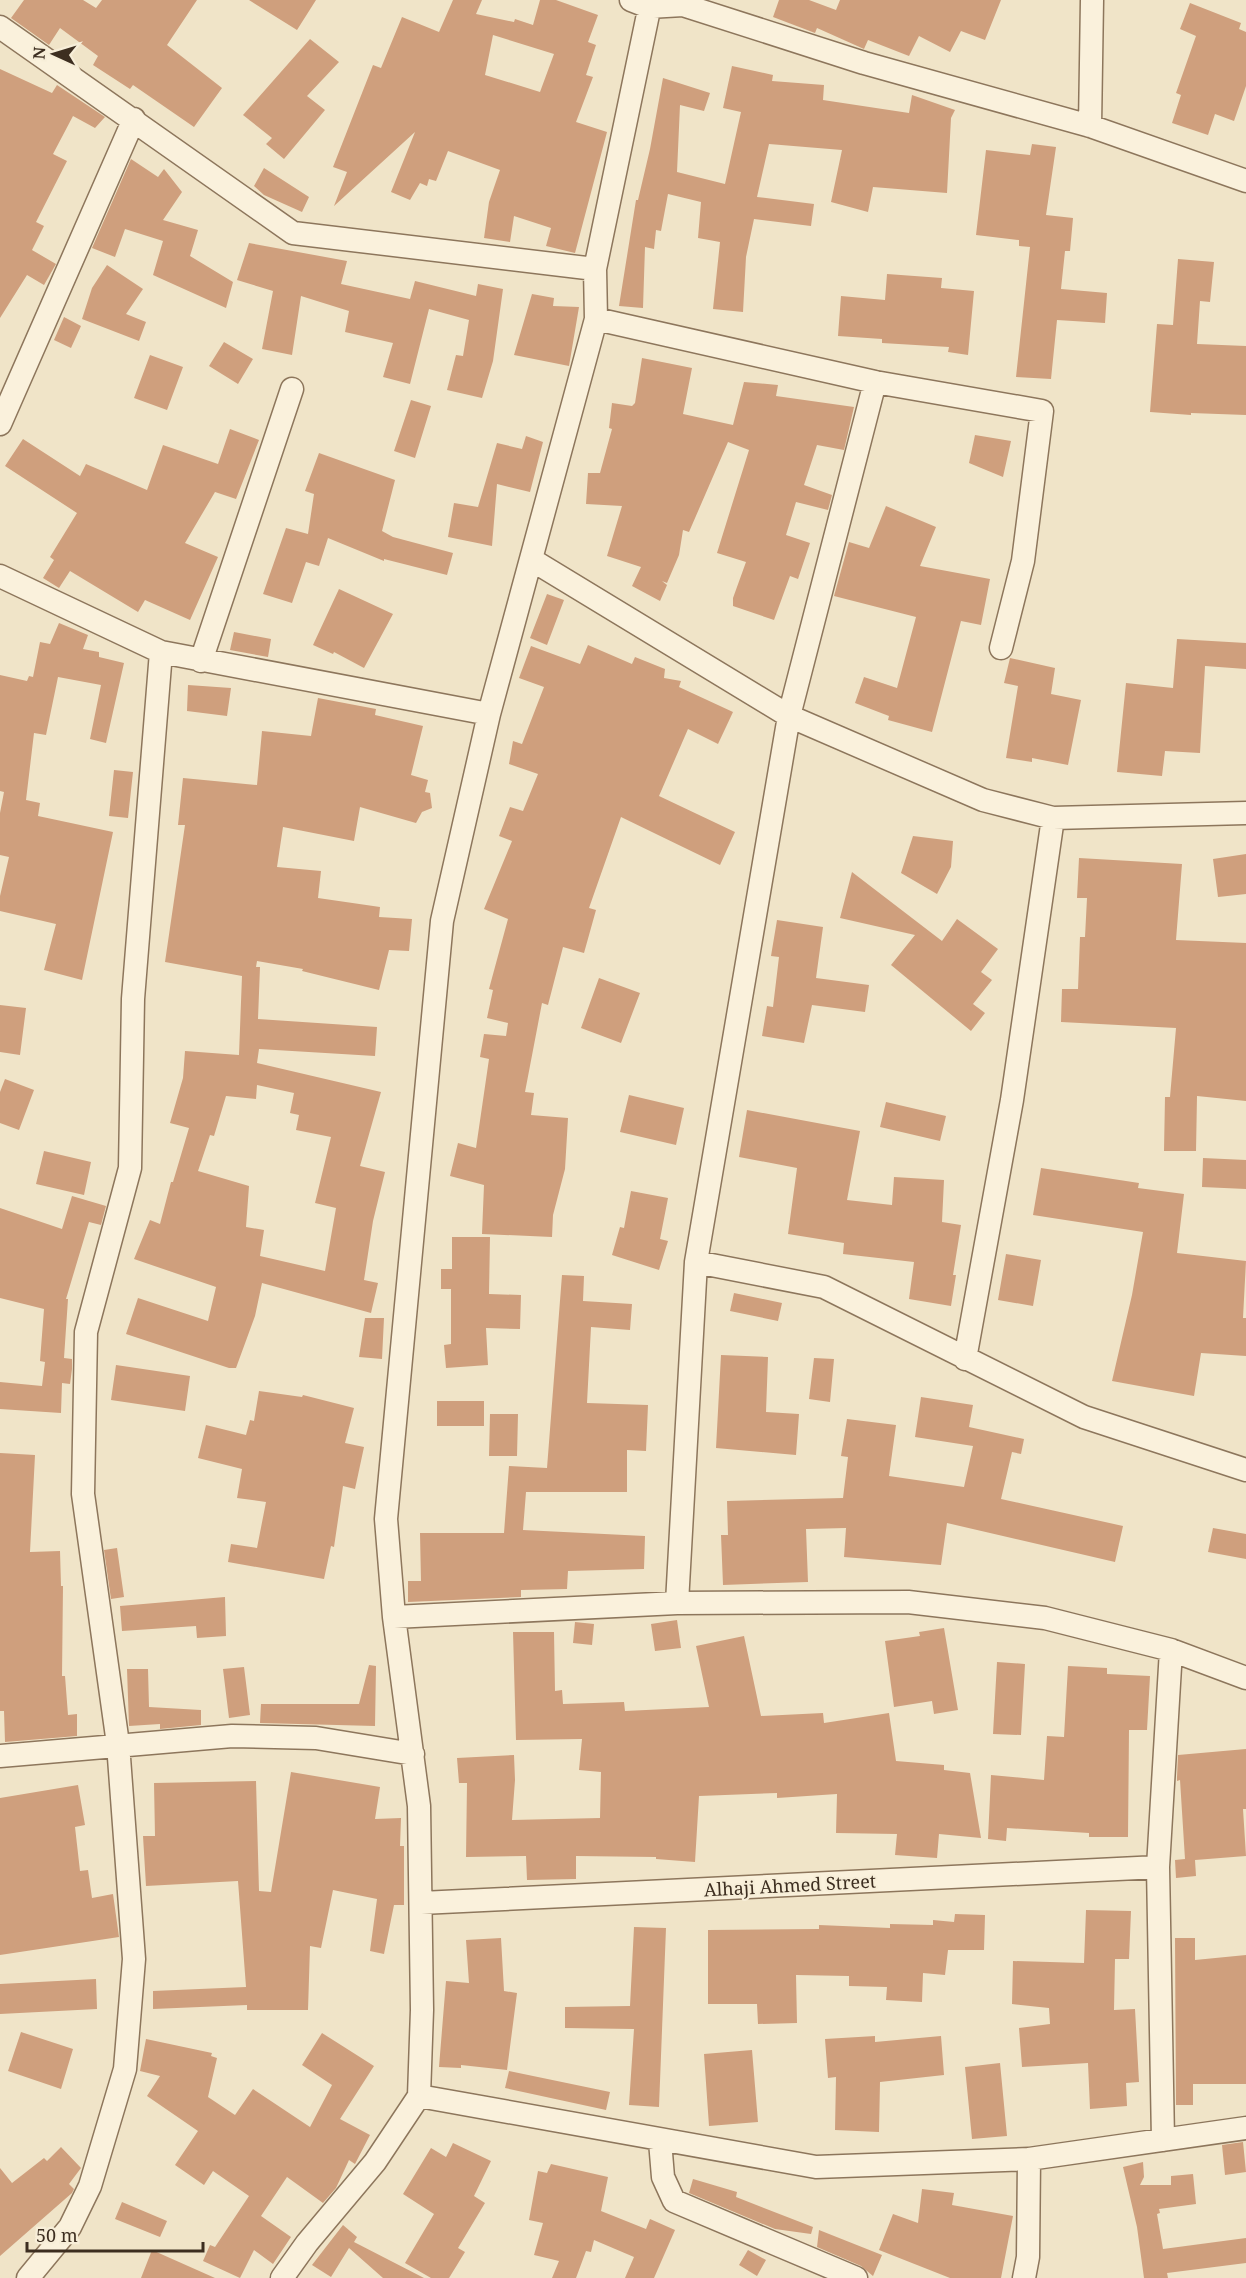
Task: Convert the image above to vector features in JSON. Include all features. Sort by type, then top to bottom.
[{"type":"street","points":[[282,2278],[307,2243],[375,2162],[419,2096],[422,2010],[419,1806],[394,1617],[386,1519],[442,921],[489,714],[596,319],[595,269],[644,2],[683,5],[864,63],[1090,126],[1246,181]]},
{"type":"street","points":[[1089,2],[1090,126]]},
{"type":"street","points":[[0,27],[134,118],[293,233],[595,269]]},
{"type":"street","points":[[0,424],[134,118]]},
{"type":"street","points":[[596,319],[875,382],[1042,411],[1023,561],[1001,648]]},
{"type":"street","points":[[677,1603],[696,1262],[789,716],[875,382]]},
{"type":"street","points":[[201,661],[292,389]]},
{"type":"street","points":[[532,560],[789,716],[983,800],[1053,818],[1246,813]]},
{"type":"street","points":[[0,576],[161,652],[489,714]]},
{"type":"street","points":[[28,2278],[70,2227],[90,2187],[125,2069],[134,1959],[118,1744],[83,1494],[86,1332],[130,1168],[133,999],[161,652]]},
{"type":"street","points":[[965,1359],[1012,1100],[1053,818]]},
{"type":"street","points":[[696,1262],[824,1287],[1084,1417],[1246,1470]]},
{"type":"street","points":[[394,1617],[677,1603],[908,1602],[1045,1618],[1171,1650],[1246,1678]]},
{"type":"street","points":[[1163,2140],[1158,1868],[1171,1650]]},
{"type":"street","points":[[0,1756],[231,1736],[316,1738],[413,1754]]},
{"type":"street","name":"Alhaji Ahmed Street","points":[[421,1903],[1158,1868]]},
{"type":"street","points":[[419,2096],[660,2141],[816,2167],[1029,2159],[1246,2128]]},
{"type":"street","points":[[660,2141],[663,2177],[674,2201],[856,2278]]},
{"type":"street","points":[[1024,2278],[1029,2257],[1029,2159]]},
{"type":"building","points":[[24,0],[83,0],[96,8],[102,0],[197,0],[167,45],[222,88],[194,127],[133,85],[130,89],[93,65],[98,56],[60,28],[49,45],[11,18]]},
{"type":"building","points":[[249,0],[316,0],[297,30]]},
{"type":"building","points":[[453,0],[482,0],[476,14],[514,22],[515,19],[533,25],[540,0],[556,0],[598,15],[588,42],[596,45],[586,75],[593,77],[576,122],[607,132],[575,253],[546,246],[551,228],[514,216],[510,242],[484,238],[489,202],[500,170],[448,151],[436,181],[429,179],[427,186],[420,183],[410,200],[391,192],[415,132],[334,206],[347,172],[333,167],[373,65],[381,68],[402,17],[439,32]],"holes":[[[493,35],[554,54],[540,92],[485,75]]]},
{"type":"building","points":[[779,0],[809,0],[836,10],[840,0],[1001,0],[985,40],[961,31],[950,52],[919,36],[909,56],[868,40],[864,49],[817,28],[815,33],[773,17]]},
{"type":"building","points":[[1190,3],[1241,23],[1239,29],[1246,32],[1246,86],[1234,121],[1215,114],[1208,135],[1172,123],[1181,95],[1176,93],[1196,36],[1180,29]]},
{"type":"building","points":[[310,39],[339,62],[307,96],[325,110],[284,159],[266,144],[272,138],[243,115]]},
{"type":"building","points":[[732,66],[773,75],[772,81],[824,85],[823,100],[909,113],[912,95],[955,110],[951,118],[947,193],[873,187],[868,212],[831,202],[842,150],[769,144],[757,197],[814,204],[811,226],[754,219],[746,257],[743,312],[713,309],[720,242],[698,238],[701,202],[668,194],[661,231],[656,230],[654,249],[645,247],[643,308],[619,306],[636,200],[638,200],[650,149],[663,78],[710,93],[704,111],[680,105],[677,172],[725,184],[741,112],[723,108]]},
{"type":"building","points":[[0,69],[52,93],[57,85],[105,117],[95,128],[73,116],[53,154],[67,161],[36,222],[44,226],[32,250],[56,264],[44,285],[27,275],[0,318]]},
{"type":"building","points":[[1032,144],[1056,147],[1046,215],[1073,218],[1070,251],[1065,251],[1061,289],[1107,293],[1105,323],[1057,320],[1051,379],[1016,377],[1030,247],[1019,246],[1019,240],[976,235],[986,150],[1030,155]]},
{"type":"building","points":[[131,159],[158,177],[164,169],[182,192],[163,220],[198,230],[190,256],[233,282],[226,308],[153,275],[163,241],[125,229],[115,257],[92,248]]},
{"type":"building","points":[[264,168],[309,197],[302,212],[264,195],[254,186]]},
{"type":"building","points":[[249,243],[347,261],[341,284],[410,299],[415,281],[476,296],[478,284],[503,289],[493,361],[482,398],[447,390],[456,355],[463,356],[469,320],[429,309],[410,384],[383,377],[393,343],[345,332],[349,311],[301,296],[292,355],[262,349],[273,291],[237,280]]},
{"type":"building","points":[[1178,259],[1214,262],[1210,302],[1200,301],[1197,344],[1246,346],[1246,415],[1150,412],[1157,324],[1173,325]]},
{"type":"building","points":[[107,265],[143,289],[126,314],[146,322],[139,341],[82,319],[92,288]]},
{"type":"building","points":[[887,274],[942,278],[941,288],[974,291],[968,355],[948,352],[949,347],[882,343],[882,339],[838,336],[841,296],[885,300]]},
{"type":"building","points":[[532,294],[554,298],[553,306],[579,307],[569,366],[514,355]]},
{"type":"building","points":[[64,317],[81,326],[71,348],[54,340]]},
{"type":"building","points":[[224,342],[253,359],[238,384],[209,366]]},
{"type":"building","points":[[150,355],[183,367],[167,410],[134,398]]},
{"type":"building","points":[[642,358],[692,368],[683,414],[733,425],[744,382],[778,385],[776,396],[854,407],[844,450],[817,445],[804,485],[832,495],[828,510],[796,502],[786,535],[810,543],[798,579],[790,576],[774,620],[733,606],[733,598],[746,562],[717,553],[749,450],[728,442],[689,532],[683,530],[679,555],[667,583],[662,581],[667,585],[660,601],[632,586],[641,567],[607,556],[622,506],[586,504],[588,473],[600,473],[612,429],[609,428],[612,403],[632,406],[635,403]]},
{"type":"building","points":[[411,400],[431,406],[415,458],[394,451]]},
{"type":"building","points":[[230,429],[259,440],[236,499],[215,492],[185,543],[218,557],[190,620],[145,600],[138,612],[70,571],[59,588],[43,578],[54,560],[50,557],[77,513],[5,466],[23,439],[80,476],[86,464],[147,490],[163,445],[218,464]]},
{"type":"building","points":[[975,435],[1011,441],[1003,477],[969,463]]},
{"type":"building","points":[[526,436],[543,442],[530,492],[497,484],[492,546],[448,537],[454,503],[478,507],[497,443],[522,449]]},
{"type":"building","points":[[319,453],[395,480],[382,531],[393,537],[453,553],[447,575],[384,559],[384,561],[328,538],[319,566],[306,562],[292,603],[263,594],[286,528],[308,534],[314,494],[305,491]]},
{"type":"building","points":[[886,506],[936,527],[920,566],[990,579],[981,625],[961,621],[932,732],[888,720],[889,716],[855,703],[864,677],[897,688],[916,617],[834,596],[849,542],[869,548]]},
{"type":"building","points":[[339,589],[393,614],[364,668],[334,652],[333,654],[313,645]]},
{"type":"building","points":[[547,594],[564,600],[547,645],[530,638]]},
{"type":"building","points":[[59,623],[88,635],[83,649],[99,652],[99,657],[124,663],[106,743],[90,739],[101,685],[58,677],[46,735],[34,733],[26,800],[40,803],[38,816],[113,832],[82,980],[44,970],[56,924],[0,911],[0,896],[9,857],[0,855],[0,813],[4,792],[0,791],[0,675],[27,681],[29,676],[33,677],[40,642],[50,644]]},
{"type":"building","points":[[234,632],[271,639],[268,657],[230,650]]},
{"type":"building","points":[[1177,639],[1246,643],[1246,669],[1205,666],[1200,753],[1165,751],[1162,776],[1117,772],[1126,683],[1173,688]]},
{"type":"building","points":[[588,645],[632,664],[635,657],[665,669],[664,678],[681,681],[679,687],[733,712],[718,744],[688,729],[659,796],[735,832],[720,865],[621,817],[589,908],[596,910],[584,953],[563,947],[548,1005],[542,1003],[525,1092],[534,1093],[531,1115],[568,1118],[565,1169],[553,1215],[552,1237],[482,1234],[484,1185],[450,1176],[458,1143],[476,1148],[489,1059],[480,1057],[484,1034],[506,1036],[508,1023],[487,1018],[493,990],[489,989],[508,919],[484,909],[512,841],[499,836],[510,807],[523,811],[538,774],[509,764],[513,741],[522,744],[544,687],[519,678],[531,646],[580,664]]},
{"type":"building","points":[[1010,658],[1055,668],[1051,694],[1081,700],[1068,765],[1032,758],[1032,762],[1006,758],[1018,686],[1004,683]]},
{"type":"building","points":[[188,685],[231,688],[227,716],[187,711]]},
{"type":"building","points":[[318,698],[376,709],[375,715],[423,726],[411,775],[428,780],[425,792],[430,793],[432,808],[422,812],[416,823],[360,807],[354,841],[283,827],[277,867],[321,871],[318,898],[380,907],[379,917],[412,919],[409,951],[389,950],[379,990],[302,971],[303,969],[257,961],[256,967],[260,967],[258,1019],[377,1027],[375,1056],[259,1049],[257,1063],[381,1092],[360,1166],[385,1172],[373,1221],[364,1280],[378,1283],[371,1313],[262,1283],[255,1316],[236,1368],[229,1368],[126,1334],[138,1298],[208,1321],[216,1287],[134,1259],[150,1220],[160,1224],[189,1128],[170,1123],[183,1078],[185,1051],[239,1055],[242,976],[165,962],[185,825],[178,825],[183,778],[257,785],[262,731],[311,736]],"holes":[[[257,1085],[294,1093],[290,1113],[299,1115],[296,1130],[331,1137],[315,1203],[336,1208],[325,1271],[260,1256],[264,1230],[246,1227],[249,1186],[198,1171],[210,1135],[214,1136],[226,1096],[256,1099]]]},
{"type":"building","points":[[114,770],[133,772],[128,818],[109,816]]},
{"type":"building","points":[[913,836],[953,841],[951,867],[937,894],[901,873]]},
{"type":"building","points":[[1246,854],[1246,894],[1218,897],[1213,859]]},
{"type":"building","points":[[1079,858],[1182,864],[1176,940],[1246,943],[1246,1101],[1197,1096],[1196,1151],[1164,1151],[1165,1097],[1170,1097],[1176,1028],[1061,1022],[1062,989],[1078,989],[1080,937],[1085,937],[1087,898],[1077,898]]},
{"type":"building","points":[[852,872],[942,941],[957,919],[998,949],[981,972],[992,980],[973,1004],[985,1013],[971,1031],[891,965],[915,935],[840,918]]},
{"type":"building","points":[[777,920],[823,927],[816,978],[869,985],[865,1012],[812,1005],[804,1043],[762,1036],[767,1006],[773,1007],[779,957],[771,956]]},
{"type":"building","points":[[599,978],[640,993],[621,1043],[581,1028]]},
{"type":"building","points":[[0,1005],[26,1008],[20,1055],[0,1052]]},
{"type":"building","points":[[5,1079],[34,1090],[19,1130],[0,1123],[0,1092]]},
{"type":"building","points":[[629,1095],[684,1108],[676,1145],[620,1132]]},
{"type":"building","points":[[886,1102],[946,1116],[940,1141],[880,1127]]},
{"type":"building","points":[[747,1110],[860,1131],[847,1200],[892,1205],[894,1177],[944,1180],[942,1222],[961,1225],[953,1275],[956,1275],[951,1306],[909,1299],[914,1262],[843,1254],[844,1243],[788,1234],[797,1168],[739,1157]]},
{"type":"building","points":[[44,1151],[91,1162],[84,1195],[36,1184]]},
{"type":"building","points":[[1203,1158],[1246,1160],[1246,1189],[1202,1187]]},
{"type":"building","points":[[1041,1168],[1139,1183],[1138,1188],[1184,1194],[1177,1253],[1246,1261],[1243,1318],[1246,1318],[1246,1356],[1201,1353],[1194,1396],[1112,1381],[1132,1295],[1143,1232],[1033,1215]]},
{"type":"building","points":[[631,1191],[668,1198],[660,1239],[668,1241],[659,1270],[612,1255],[620,1227],[624,1228]]},
{"type":"building","points":[[72,1196],[106,1206],[101,1225],[89,1222],[66,1299],[68,1299],[64,1358],[72,1359],[72,1369],[70,1384],[62,1383],[61,1413],[0,1409],[0,1382],[42,1386],[45,1362],[40,1361],[44,1309],[0,1298],[0,1208],[62,1229]]},
{"type":"building","points":[[452,1237],[490,1237],[489,1294],[521,1295],[520,1329],[486,1328],[488,1365],[446,1368],[444,1345],[451,1344],[451,1289],[441,1289],[441,1269],[452,1269]]},
{"type":"building","points":[[1006,1254],[1041,1260],[1033,1306],[998,1300]]},
{"type":"building","points":[[562,1275],[584,1276],[583,1301],[632,1304],[630,1330],[591,1327],[587,1403],[648,1405],[646,1451],[627,1450],[627,1492],[526,1492],[523,1530],[645,1536],[644,1569],[568,1571],[567,1589],[521,1590],[521,1597],[408,1602],[408,1581],[421,1581],[420,1533],[504,1533],[509,1466],[547,1468]]},
{"type":"building","points":[[734,1293],[782,1303],[778,1321],[730,1311]]},
{"type":"building","points":[[365,1318],[384,1318],[382,1359],[359,1357]]},
{"type":"building","points":[[721,1355],[768,1357],[766,1412],[799,1414],[796,1455],[716,1448]]},
{"type":"building","points":[[814,1358],[834,1359],[830,1402],[809,1399]]},
{"type":"building","points":[[116,1365],[190,1376],[185,1411],[111,1400]]},
{"type":"building","points":[[259,1391],[302,1397],[303,1395],[354,1408],[345,1443],[364,1447],[355,1489],[343,1486],[334,1547],[331,1546],[324,1579],[228,1562],[231,1544],[257,1548],[266,1502],[237,1498],[242,1469],[198,1458],[206,1425],[246,1435],[250,1420],[254,1421]]},
{"type":"building","points":[[921,1397],[973,1405],[969,1427],[1024,1439],[1021,1454],[1012,1452],[1001,1499],[1123,1526],[1115,1562],[947,1523],[941,1565],[844,1557],[846,1528],[806,1529],[808,1582],[723,1585],[721,1535],[728,1535],[727,1501],[843,1498],[848,1457],[841,1456],[847,1419],[896,1425],[889,1476],[964,1487],[973,1446],[915,1437]]},
{"type":"building","points":[[437,1401],[484,1401],[484,1426],[437,1426]]},
{"type":"building","points":[[490,1414],[518,1414],[517,1456],[489,1456]]},
{"type":"building","points":[[0,1453],[35,1455],[30,1552],[60,1551],[61,1586],[63,1586],[62,1676],[65,1676],[68,1715],[77,1714],[77,1736],[5,1742],[4,1711],[0,1711]]},
{"type":"building","points":[[1213,1528],[1246,1534],[1246,1559],[1208,1552]]},
{"type":"building","points":[[117,1548],[124,1597],[111,1599],[104,1550]]},
{"type":"building","points":[[225,1597],[226,1636],[197,1638],[196,1626],[122,1631],[120,1606]]},
{"type":"building","points":[[677,1620],[681,1648],[655,1651],[651,1624]]},
{"type":"building","points":[[575,1622],[594,1624],[592,1645],[573,1643]]},
{"type":"building","points":[[944,1628],[958,1710],[934,1714],[932,1701],[894,1707],[885,1641],[920,1636],[919,1632]]},
{"type":"building","points":[[513,1632],[554,1632],[555,1691],[562,1690],[563,1704],[624,1702],[625,1711],[709,1707],[696,1646],[744,1636],[761,1716],[823,1713],[824,1723],[889,1713],[896,1761],[944,1765],[944,1770],[970,1773],[981,1838],[939,1834],[937,1858],[895,1855],[897,1834],[836,1833],[837,1794],[777,1798],[777,1793],[699,1796],[695,1862],[656,1859],[656,1857],[576,1856],[576,1879],[527,1880],[526,1856],[466,1857],[467,1783],[459,1783],[457,1758],[514,1755],[512,1820],[600,1818],[601,1772],[579,1770],[582,1739],[516,1740]]},
{"type":"building","points":[[997,1662],[1025,1664],[1021,1735],[993,1734]]},
{"type":"building","points":[[369,1665],[376,1666],[375,1726],[260,1723],[261,1704],[359,1704]]},
{"type":"building","points":[[1068,1666],[1107,1668],[1107,1674],[1150,1676],[1147,1730],[1129,1730],[1128,1837],[1089,1837],[1089,1833],[1007,1828],[1006,1841],[988,1839],[991,1775],[1044,1780],[1047,1736],[1064,1737]]},
{"type":"building","points":[[244,1667],[250,1715],[229,1718],[223,1669]]},
{"type":"building","points":[[127,1669],[148,1669],[149,1707],[201,1710],[201,1725],[160,1729],[160,1724],[129,1726]]},
{"type":"building","points":[[1246,1749],[1246,1809],[1243,1809],[1246,1856],[1195,1860],[1196,1876],[1176,1878],[1175,1860],[1185,1859],[1180,1780],[1177,1781],[1178,1755]]},
{"type":"building","points":[[291,1772],[380,1787],[375,1819],[401,1818],[400,1846],[404,1846],[404,1905],[394,1905],[384,1954],[370,1951],[377,1899],[333,1890],[321,1948],[310,1946],[308,2010],[247,2010],[247,2005],[153,2009],[153,1991],[246,1987],[238,1881],[146,1886],[143,1836],[155,1836],[154,1783],[256,1781],[259,1891],[271,1892]]},
{"type":"building","points":[[78,1785],[85,1825],[75,1827],[80,1871],[88,1870],[92,1898],[113,1894],[119,1937],[0,1955],[0,1798]]},
{"type":"building","points":[[1086,1910],[1131,1911],[1129,1959],[1115,1959],[1114,2010],[1135,2009],[1139,2082],[1126,2083],[1127,2106],[1090,2109],[1088,2063],[1022,2067],[1019,2028],[1050,2024],[1049,2008],[1012,2004],[1013,1961],[1084,1963]]},
{"type":"building","points":[[955,1914],[985,1915],[984,1950],[948,1950],[945,1975],[923,1973],[922,2002],[886,2000],[887,1987],[849,1986],[849,1976],[796,1975],[797,2023],[758,2024],[757,2004],[708,2004],[708,1930],[819,1929],[819,1925],[890,1928],[890,1924],[933,1925],[933,1920],[954,1922]]},
{"type":"building","points":[[634,1927],[666,1928],[659,2107],[629,2105],[634,2029],[565,2028],[565,2007],[630,2006]]},
{"type":"building","points":[[501,1938],[504,1991],[517,1993],[507,2070],[461,2065],[461,2068],[439,2067],[446,1981],[469,1983],[466,1940]]},
{"type":"building","points":[[1175,1938],[1195,1938],[1195,1960],[1246,1955],[1246,2084],[1193,2084],[1193,2105],[1176,2105]]},
{"type":"building","points":[[96,1979],[97,2009],[0,2014],[0,1984]]},
{"type":"building","points":[[21,2032],[73,2049],[61,2089],[8,2071]]},
{"type":"building","points":[[322,2033],[374,2066],[340,2119],[370,2135],[355,2164],[349,2160],[336,2188],[323,2203],[287,2177],[261,2216],[291,2237],[273,2264],[254,2250],[240,2278],[203,2261],[210,2245],[215,2247],[249,2196],[213,2171],[204,2185],[175,2165],[198,2131],[147,2096],[160,2076],[140,2071],[146,2039],[212,2053],[211,2056],[217,2058],[208,2097],[235,2115],[253,2089],[310,2127],[332,2085],[302,2065]]},
{"type":"building","points":[[875,2036],[875,2042],[941,2036],[944,2075],[880,2082],[879,2132],[835,2130],[836,2077],[828,2078],[825,2039]]},
{"type":"building","points":[[752,2050],[758,2122],[709,2126],[704,2054]]},
{"type":"building","points":[[1000,2063],[1007,2136],[972,2139],[965,2067]]},
{"type":"building","points":[[509,2071],[610,2092],[606,2110],[505,2088]]},
{"type":"building","points":[[1243,2142],[1246,2172],[1225,2175],[1222,2145]]},
{"type":"building","points":[[453,2143],[491,2161],[474,2196],[485,2203],[458,2248],[465,2252],[449,2278],[431,2278],[405,2263],[434,2214],[403,2194],[431,2148],[446,2157]]},
{"type":"building","points":[[61,2147],[81,2168],[69,2184],[74,2189],[72,2193],[0,2256],[0,2168],[12,2183],[44,2158],[47,2161]]},
{"type":"building","points":[[1143,2162],[1144,2177],[1140,2185],[1171,2185],[1171,2176],[1193,2174],[1196,2204],[1159,2209],[1160,2213],[1157,2214],[1163,2249],[1246,2238],[1246,2263],[1167,2273],[1168,2278],[1144,2278],[1137,2227],[1123,2167]]},
{"type":"building","points":[[551,2164],[608,2177],[601,2211],[646,2229],[650,2219],[675,2230],[654,2278],[625,2278],[634,2257],[594,2240],[591,2252],[586,2251],[576,2278],[552,2278],[559,2261],[534,2255],[543,2223],[529,2220],[538,2171],[547,2173]]},
{"type":"building","points":[[693,2179],[737,2192],[736,2197],[813,2227],[811,2234],[775,2229],[689,2193]]},
{"type":"building","points":[[922,2189],[954,2193],[952,2205],[1013,2216],[1001,2278],[950,2278],[879,2250],[893,2214],[918,2223]]},
{"type":"building","points":[[122,2202],[167,2221],[160,2237],[115,2219]]},
{"type":"building","points":[[343,2225],[357,2237],[354,2242],[424,2278],[383,2278],[349,2248],[331,2277],[312,2265]]},
{"type":"building","points":[[819,2230],[882,2255],[873,2276],[861,2266],[817,2247]]},
{"type":"building","points":[[152,2250],[215,2278],[141,2278]]},
{"type":"building","points":[[748,2250],[766,2260],[757,2276],[739,2265]]}]
